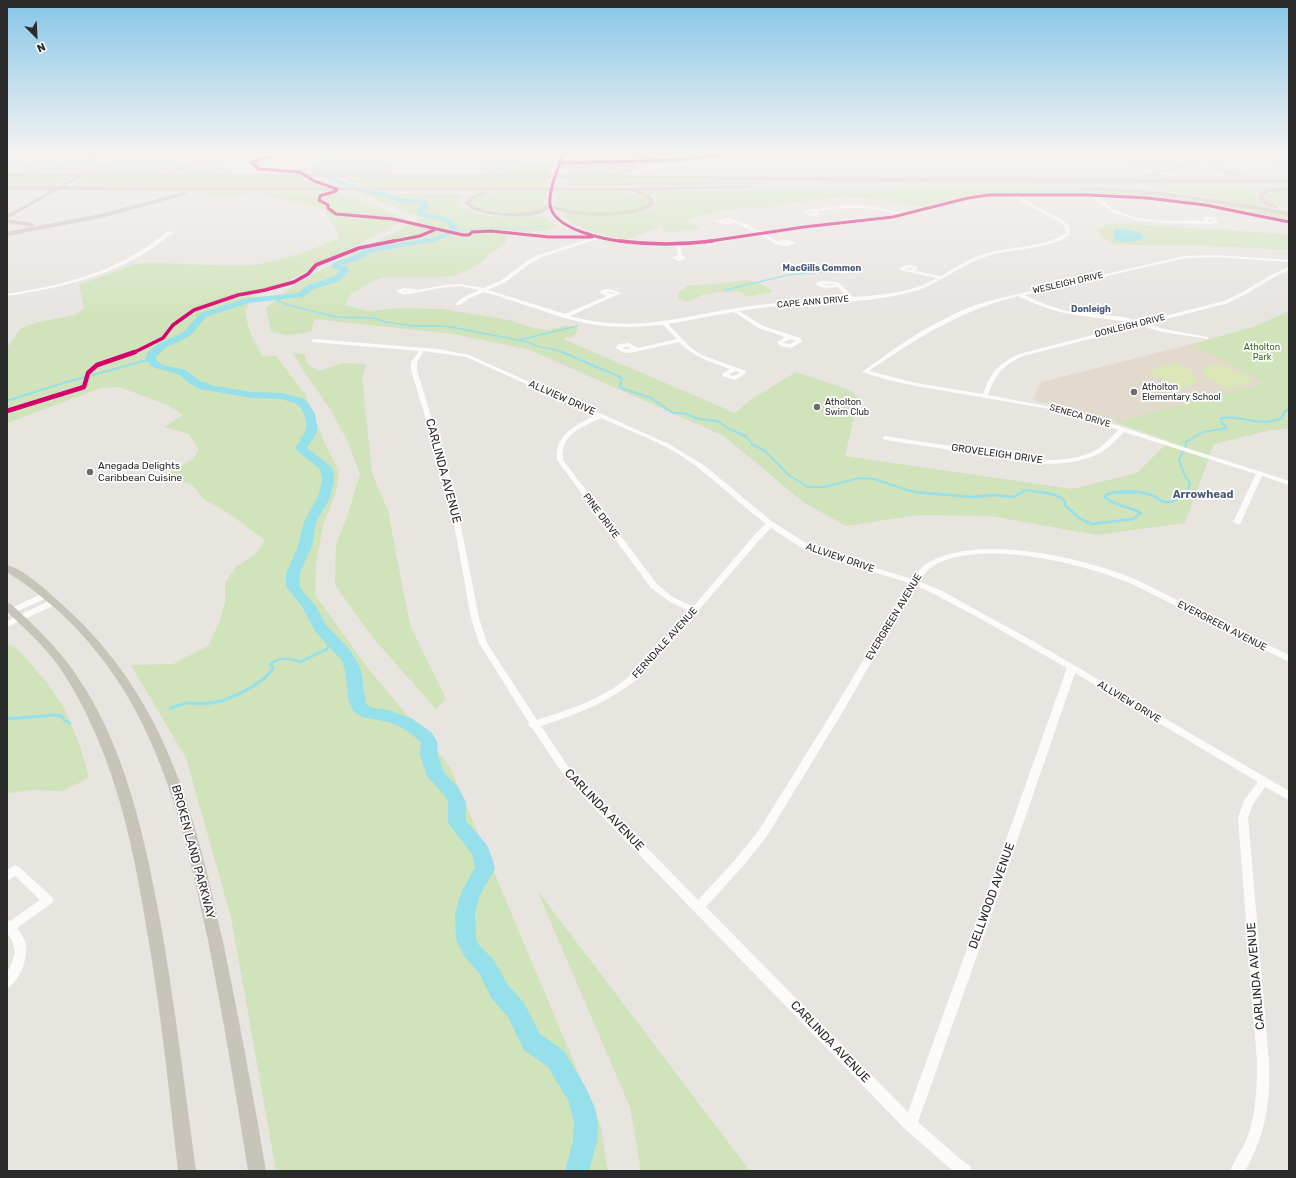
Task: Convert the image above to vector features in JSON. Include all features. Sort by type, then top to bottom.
[{"type":"highway","points":[[7,234],[105,215],[126,209]]},
{"type":"highway","points":[[476,209],[484,212],[529,213],[551,210],[579,212],[630,212],[641,209]]},
{"type":"highway","points":[[1271,209],[1289,212]]},
{"type":"highway","points":[[7,221],[26,225],[57,224]]},
{"type":"main road","points":[[7,217],[21,209]]},
{"type":"main road","name":"BROKEN LAND PARKWAY","points":[[7,568],[50,599],[82,629],[117,671],[137,702],[155,735],[169,766],[196,854],[216,945],[237,1053],[257,1171]]},
{"type":"main road","points":[[12,612],[63,663],[78,685],[110,754],[133,824],[144,872],[166,1001],[187,1171]]},
{"type":"street","points":[[812,210],[821,209]]},
{"type":"street","points":[[885,209],[904,215]]},
{"type":"street","points":[[551,210],[562,222],[573,228],[598,237],[634,243],[678,245],[712,242],[805,227],[872,220],[904,215],[926,209]]},
{"type":"street","name":"CAPE ANN DRIVE","points":[[415,292],[437,287],[458,285],[483,290],[526,302],[584,322],[617,326],[641,326],[665,324],[734,310],[907,292],[928,286],[966,262],[984,256],[1060,240],[1068,234],[1068,228],[1063,222],[1037,209]]},
{"type":"street","points":[[1110,209],[1127,216],[1154,220],[1207,222]]},
{"type":"street","points":[[1224,209],[1289,222]]},
{"type":"street","points":[[735,221],[778,242]]},
{"type":"street","points":[[7,294],[54,286],[104,272],[126,262],[171,232]]},
{"type":"street","points":[[458,304],[483,290],[502,282],[529,262],[540,256],[598,237]]},
{"type":"street","points":[[678,245],[680,256]]},
{"type":"street","name":"WESLEIGH DRIVE","points":[[865,372],[938,323],[974,307],[1019,295],[1185,256],[1217,256],[1289,261]]},
{"type":"street","name":"DONLEIGH DRIVE","points":[[985,396],[994,372],[1012,359],[1034,351],[1233,300],[1269,277],[1289,268]]},
{"type":"street","points":[[912,272],[942,278]]},
{"type":"street","points":[[838,286],[851,298]]},
{"type":"street","points":[[1019,295],[1045,306],[1065,312],[1117,318],[1163,330],[1206,338]]},
{"type":"street","points":[[565,316],[612,296]]},
{"type":"street","points":[[734,310],[761,327],[789,336]]},
{"type":"street","points":[[665,324],[680,340],[700,356],[734,369]]},
{"type":"street","points":[[637,349],[680,340]]},
{"type":"street","name":"ALLVIEW DRIVE","points":[[314,341],[458,354],[478,360],[667,445],[686,455],[771,524],[794,540],[818,552],[914,581],[938,592],[1072,668],[1289,796]]},
{"type":"street","name":"CARLINDA AVENUE","points":[[422,350],[414,362],[414,370],[454,502],[478,630],[491,657],[533,725],[564,768],[578,784],[910,1124],[965,1171]]},
{"type":"street","name":"SENECA DRIVE","points":[[865,372],[914,384],[1050,407],[1289,483]]},
{"type":"street","name":"PINE DRIVE","points":[[601,415],[567,435],[559,447],[558,453],[560,460],[654,586],[676,603],[694,610]]},
{"type":"street","name":"GROVELEIGH DRIVE","points":[[885,438],[1024,459],[1061,460],[1079,458],[1094,454],[1104,447],[1123,429]]},
{"type":"street","points":[[1237,522],[1260,473]]},
{"type":"street","name":"FERNDALE AVENUE","points":[[533,725],[599,701],[627,685],[641,672],[760,534],[771,524]]},
{"type":"street","name":"EVERGREEN AVENUE","points":[[699,907],[747,854],[763,833],[840,708],[914,581],[928,565],[963,553],[1008,553],[1071,561],[1105,571],[1140,584],[1289,660]]},
{"type":"street","points":[[7,624],[12,612],[50,599]]},
{"type":"street","name":"DELLWOOD AVENUE","points":[[910,1124],[1072,668]]},
{"type":"street","name":"CARLINDA AVENUE","points":[[1237,1171],[1249,1152],[1258,1128],[1264,1092],[1263,1062],[1243,817],[1245,807],[1250,797],[1264,782]]},
{"type":"street","points":[[7,876],[15,870],[48,900],[8,926],[17,934],[20,943],[20,952],[16,968],[7,982]]},
{"type":"shaded area","name":"Atholton Elementary School","points":[[1192,344],[1265,383],[1114,422],[1075,410],[1032,400],[1042,382]]},
{"type":"green space","points":[[324,209],[382,209],[407,219],[325,261],[275,289],[253,296],[245,311],[249,330],[262,356],[276,356],[305,394],[325,444],[339,471],[336,492],[323,525],[316,565],[315,595],[367,667],[450,767],[601,1127],[608,1171],[276,1171],[231,917],[186,758],[131,665],[173,664],[208,646],[219,623],[225,603],[225,583],[236,567],[257,553],[265,540],[228,513],[204,499],[191,484],[169,478],[170,472],[192,460],[199,450],[189,434],[164,427],[183,415],[168,405],[119,387],[101,388],[7,423],[7,348],[21,328],[39,322],[75,315],[84,308],[79,285],[135,264],[154,263],[243,266],[293,256],[340,238]]},
{"type":"green space","name":"Atholton Park","points":[[399,209],[465,209],[488,216],[546,217],[558,227],[506,236],[505,244],[490,254],[478,265],[453,276],[432,278],[388,277],[378,279],[352,293],[347,299],[345,305],[369,311],[401,308],[442,309],[509,320],[533,328],[547,330],[565,326],[578,328],[575,335],[563,339],[735,413],[752,399],[796,372],[849,390],[859,397],[845,456],[1072,489],[1137,473],[1169,441],[1114,422],[1264,383],[1192,344],[1256,326],[1289,311],[1289,429],[1272,430],[1214,444],[1185,523],[1097,535],[991,516],[918,515],[846,526],[803,502],[724,436],[530,350],[454,334],[314,319],[311,332],[287,335],[271,332],[266,308],[288,290],[315,273],[422,218]]},
{"type":"green space","points":[[483,209],[540,209],[528,212],[490,211]]},
{"type":"green space","points":[[562,209],[637,209],[616,212]]},
{"type":"green space","points":[[652,209],[740,209],[722,210],[688,220],[690,223],[701,228],[666,233],[661,226],[639,236],[626,239],[611,238],[592,232],[573,223],[562,215],[569,213],[615,215]]},
{"type":"green space","points":[[1236,209],[1250,209],[1289,216],[1289,220]]},
{"type":"green space","points":[[1109,223],[1289,234],[1289,250],[1193,245],[1113,244],[1101,237],[1098,230]]},
{"type":"green space","points":[[749,280],[766,286],[773,292],[747,297],[741,292],[719,292],[702,295],[688,302],[679,299],[677,294],[688,285],[715,284]]},
{"type":"green space","points":[[293,353],[304,354],[308,364],[319,371],[342,363],[367,364],[362,377],[372,473],[388,511],[410,625],[446,699],[436,709],[373,638],[335,585],[336,544],[347,517],[360,474],[348,442],[330,409]]},
{"type":"green space","points":[[1176,363],[1192,371],[1197,380],[1190,386],[1182,388],[1150,373],[1149,371]]},
{"type":"green space","points":[[1219,364],[1252,380],[1251,383],[1227,389],[1204,375],[1203,370],[1206,367]]},
{"type":"green space","points":[[1177,392],[1186,392],[1194,396],[1189,395],[1158,403],[1152,400]]},
{"type":"green space","points":[[7,644],[19,650],[47,683],[64,708],[80,746],[89,778],[63,791],[33,790],[7,793]]},
{"type":"green space","points":[[537,890],[750,1171],[641,1171],[630,1107]]},
{"type":"water","points":[[1114,229],[1130,230],[1143,234],[1143,239],[1128,242],[1117,241],[1114,239]]},
{"type":"waterway","points":[[422,209],[420,211],[421,214],[442,218],[451,222],[454,226],[454,232],[436,239],[367,251],[359,257],[335,265],[344,269],[345,271],[336,279],[311,287],[300,295],[247,301],[203,315],[187,334],[161,346],[150,358],[155,365],[184,373],[194,382],[202,386],[252,395],[281,396],[290,398],[305,406],[310,414],[312,429],[301,449],[325,467],[328,474],[325,494],[310,522],[306,543],[293,574],[293,586],[296,592],[306,602],[321,628],[343,651],[352,666],[355,696],[359,707],[368,713],[388,716],[405,722],[416,728],[429,741],[429,755],[436,776],[452,792],[457,802],[457,823],[480,850],[483,858],[485,869],[471,893],[465,914],[466,939],[471,950],[486,966],[500,992],[516,1010],[532,1042],[556,1059],[577,1094],[583,1108],[586,1123],[585,1141],[577,1171]]},
{"type":"waterway","points":[[454,229],[471,230],[488,227],[519,229],[546,226]]},
{"type":"waterway","points":[[725,290],[788,275],[852,269]]},
{"type":"waterway","points":[[272,298],[288,305],[335,317],[374,318],[385,322],[413,326],[446,326],[528,342],[536,346],[564,353]]},
{"type":"waterway","points":[[519,340],[577,326]]},
{"type":"waterway","points":[[562,352],[620,377],[622,379],[620,386],[621,388],[651,398],[673,413],[684,413],[699,419],[718,421],[729,429],[746,436],[752,444],[765,451],[790,476],[808,487],[824,487],[859,478],[874,479],[910,491],[925,493]]},
{"type":"waterway","points":[[7,401],[63,383],[151,359]]},
{"type":"waterway","points":[[1186,493],[1190,484],[1183,472],[1179,459],[1186,446],[1186,442],[1203,432],[1227,428],[1222,423],[1221,418],[1229,417],[1265,422],[1273,421],[1282,418],[1285,411],[1289,409]]},
{"type":"waterway","points":[[1023,492],[1025,490],[1046,493]]},
{"type":"waterway","points":[[915,492],[925,493]]},
{"type":"waterway","points":[[925,493],[972,497],[993,495],[1013,497],[1023,492]]},
{"type":"waterway","points":[[1041,492],[1060,497],[1065,501],[1065,505],[1079,518],[1092,524],[1133,519],[1141,513],[1113,503],[1105,497],[1107,494],[1123,492],[1140,493],[1152,495],[1162,501],[1169,502],[1179,499],[1186,492]]},
{"type":"waterway","points":[[1114,493],[1136,493]]},
{"type":"waterway","points":[[272,670],[273,667],[270,664],[277,660],[285,658],[300,662],[327,649],[332,639]]},
{"type":"waterway","points":[[171,708],[187,703],[208,703],[227,699],[254,686],[268,675],[272,669]]},
{"type":"waterway","points":[[7,719],[55,715],[61,716],[64,720],[70,723]]},
{"type":"cycle path","points":[[329,209],[336,214],[393,219],[463,235],[469,235],[472,232],[491,231],[549,237],[592,237]]},
{"type":"cycle path","points":[[551,209],[554,216],[567,225],[590,234],[617,241],[670,245],[724,240],[817,225],[868,221],[906,215],[927,209]]},
{"type":"cycle path","points":[[1226,209],[1289,222]]},
{"type":"cycle path","points":[[7,411],[84,387],[88,373],[97,365],[140,350],[163,338],[173,325],[194,310],[238,295],[265,290],[294,282],[308,274],[316,265],[359,248],[420,236],[434,230]]},
{"type":"place","name":"Atholton Elementary School","points":[[1134,392]]},
{"type":"place","name":"Atholton Swim Club","points":[[817,407]]},
{"type":"place","name":"Anegada Delights Caribbean Cuisine","points":[[90,472]]},
{"type":"district","name":"MacGills Common","points":[[822,268]]},
{"type":"district","name":"Donleigh","points":[[1091,309]]},
{"type":"district","name":"Arrowhead","points":[[1203,495]]}]
